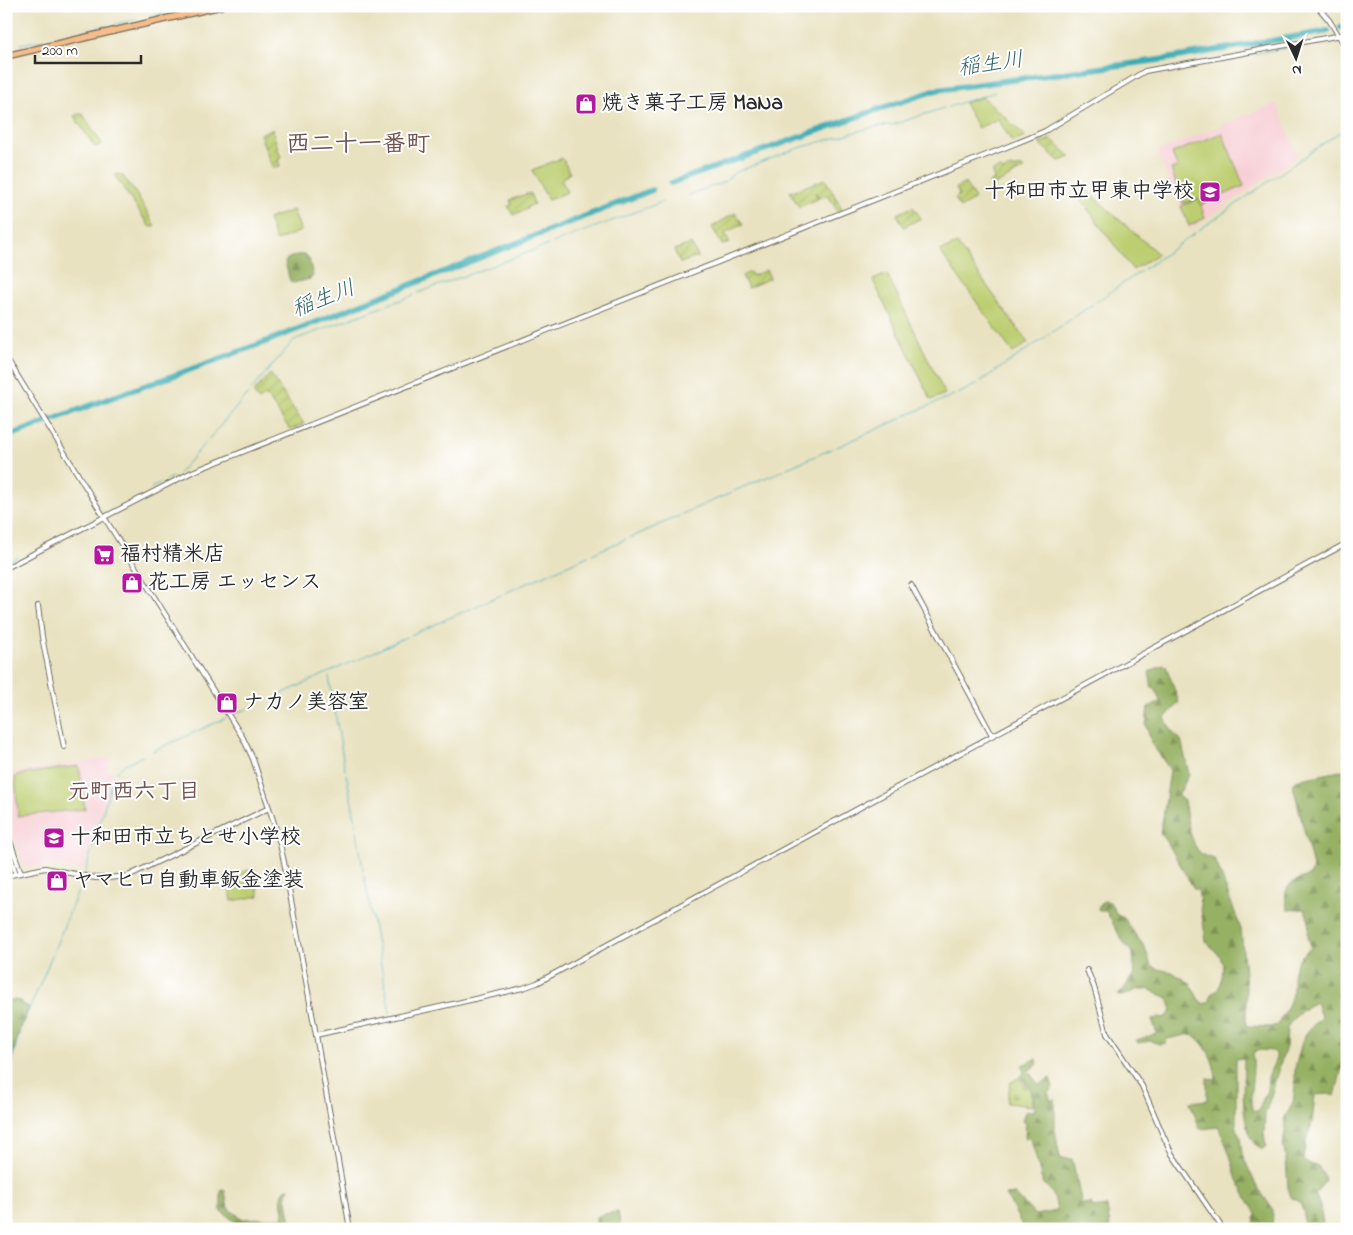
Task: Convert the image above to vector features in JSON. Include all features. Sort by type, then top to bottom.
[{"type":"highway","points":[[6,56],[221,6]]},
{"type":"street","points":[[1317,6],[1329,20],[1347,49]]},
{"type":"street","points":[[6,568],[177,479],[207,466],[1029,138],[1045,131],[1141,72],[1347,34]]},
{"type":"street","points":[[6,357],[243,738],[253,759],[284,862],[350,1229]]},
{"type":"street","points":[[316,1035],[523,988],[537,983],[1347,542]]},
{"type":"street","points":[[911,585],[992,735]]},
{"type":"street","points":[[38,606],[42,638],[64,747]]},
{"type":"street","points":[[6,876],[45,868],[95,878],[128,876],[269,808]]},
{"type":"street","points":[[6,829],[18,873]]},
{"type":"street","points":[[6,842],[18,873]]},
{"type":"street","points":[[1087,970],[1094,987],[1107,1034],[1142,1086],[1172,1154],[1223,1229]]},
{"type":"shaded area","name":"十和田市立甲東中学校","points":[[1277,103],[1298,156],[1191,229],[1189,228],[1158,151]]},
{"type":"shaded area","name":"十和田市立ちとせ小学校","points":[[111,758],[108,770],[114,772],[83,871],[50,865],[25,866],[22,863],[6,814],[6,806],[13,805],[10,773]]},
{"type":"green space","points":[[983,97],[1026,137],[1012,142],[998,119],[978,128],[964,103]]},
{"type":"green space","points":[[83,114],[102,144],[95,147],[74,116]]},
{"type":"green space","points":[[272,129],[281,158],[278,160],[280,166],[272,168],[260,134]]},
{"type":"green space","points":[[1222,133],[1244,186],[1201,205],[1199,200],[1205,218],[1189,226],[1181,206],[1199,199],[1183,203],[1171,169],[1177,167],[1172,153]]},
{"type":"green space","points":[[1051,139],[1071,157],[1059,161],[1039,143]]},
{"type":"green space","points":[[562,158],[570,173],[561,179],[567,192],[548,200],[532,170]]},
{"type":"green space","points":[[1021,166],[1024,169],[991,187],[989,183],[994,180],[992,172],[1000,168],[1003,171]]},
{"type":"green space","points":[[117,174],[122,175],[135,192],[155,226],[149,226],[115,176]]},
{"type":"green space","points":[[825,179],[843,210],[838,212],[828,195],[819,198],[815,192],[818,199],[799,207],[790,192]]},
{"type":"green space","points":[[965,183],[975,199],[960,208],[955,198],[959,195],[956,188]]},
{"type":"green space","points":[[1084,188],[1158,254],[1133,270],[1075,192]]},
{"type":"green space","points":[[530,193],[534,204],[513,215],[508,206],[512,205],[510,200]]},
{"type":"green space","points":[[913,207],[921,218],[904,227],[897,214]]},
{"type":"green space","points":[[293,210],[301,231],[276,241],[268,219]]},
{"type":"green space","points":[[735,213],[743,224],[725,233],[730,243],[722,245],[712,227]]},
{"type":"green space","points":[[691,244],[698,257],[680,263],[674,250]]},
{"type":"green space","points":[[957,244],[1028,343],[1013,353],[940,251]]},
{"type":"green space","points":[[296,255],[306,255],[309,259],[313,276],[310,279],[293,283],[290,281],[285,262]]},
{"type":"green space","points":[[766,270],[770,278],[748,288],[742,276],[750,272],[753,276]]},
{"type":"green space","points":[[887,274],[945,394],[931,400],[873,280]]},
{"type":"green space","points":[[270,374],[304,424],[290,430],[266,395],[259,400],[253,393]]},
{"type":"green space","points":[[1163,665],[1166,666],[1179,702],[1165,718],[1172,732],[1181,740],[1189,774],[1178,796],[1184,801],[1189,828],[1196,847],[1205,856],[1215,859],[1241,929],[1246,986],[1246,1026],[1270,1027],[1277,1025],[1291,997],[1296,964],[1311,948],[1308,936],[1309,922],[1305,909],[1288,910],[1286,901],[1289,886],[1311,875],[1313,867],[1293,785],[1299,779],[1347,768],[1347,1048],[1335,1096],[1328,1094],[1315,1095],[1312,1123],[1303,1159],[1308,1164],[1318,1166],[1325,1178],[1315,1194],[1320,1206],[1324,1229],[1303,1229],[1304,1213],[1300,1203],[1291,1197],[1288,1188],[1283,1144],[1286,1126],[1284,1119],[1293,1103],[1295,1068],[1302,1042],[1307,1032],[1321,1017],[1316,1002],[1294,1018],[1287,1027],[1286,1047],[1265,1114],[1264,1134],[1266,1146],[1263,1149],[1260,1149],[1248,1130],[1243,1094],[1244,1058],[1236,1059],[1236,1128],[1240,1137],[1242,1154],[1255,1183],[1273,1210],[1272,1229],[1253,1229],[1256,1214],[1237,1180],[1219,1127],[1200,1129],[1190,1102],[1207,1100],[1207,1078],[1216,1079],[1209,1053],[1201,1042],[1191,1034],[1167,1039],[1166,1043],[1160,1044],[1150,1041],[1138,1043],[1136,1040],[1157,1034],[1152,1019],[1167,1017],[1172,1010],[1168,998],[1148,989],[1137,989],[1123,996],[1118,996],[1135,975],[1133,954],[1122,940],[1106,911],[1099,911],[1098,908],[1104,901],[1110,902],[1117,915],[1124,918],[1145,947],[1151,966],[1172,972],[1190,983],[1199,1000],[1204,1004],[1210,1001],[1211,994],[1218,990],[1222,976],[1223,965],[1220,956],[1206,941],[1198,890],[1194,889],[1160,833],[1170,770],[1152,744],[1146,725],[1148,707],[1160,701],[1156,690],[1152,688],[1149,672]],"holes":[[[1259,1050],[1273,1051],[1276,1054],[1276,1058],[1268,1077],[1267,1090],[1258,1111],[1253,1111],[1251,1096],[1253,1055]]]},
{"type":"green space","points":[[79,766],[85,809],[18,816],[15,777],[17,775]]},
{"type":"green space","points":[[255,869],[259,896],[232,901],[227,875]]},
{"type":"green space","points":[[6,999],[21,1001],[21,1004],[29,1007],[19,1030],[12,1056],[7,1089],[6,1088]]},
{"type":"green space","points":[[1036,1059],[1038,1064],[1028,1071],[1039,1085],[1050,1078],[1053,1088],[1048,1092],[1051,1101],[1055,1099],[1055,1129],[1060,1159],[1072,1159],[1082,1204],[1091,1203],[1093,1208],[1107,1206],[1110,1229],[1024,1229],[1006,1195],[1015,1194],[1035,1215],[1057,1211],[1052,1192],[1043,1184],[1031,1139],[1025,1138],[1026,1123],[1022,1121],[1025,1112],[1035,1110],[1032,1089],[1020,1077],[1024,1073],[1022,1065]]},
{"type":"green space","points":[[1018,1078],[1031,1089],[1033,1106],[1007,1103],[1010,1083]]},
{"type":"green space","points":[[288,1187],[286,1196],[294,1229],[239,1229],[237,1223],[221,1211],[221,1190],[223,1189],[225,1190],[230,1210],[243,1219],[284,1218],[282,1198]]},
{"type":"green space","points":[[618,1212],[621,1229],[596,1229],[596,1217]]},
{"type":"waterway","points":[[176,10],[185,8]]},
{"type":"waterway","points":[[148,17],[168,12]]},
{"type":"waterway","points":[[116,24],[138,19]]},
{"type":"waterway","points":[[81,32],[105,26]]},
{"type":"waterway","name":"稲生川","points":[[1341,27],[1347,26]]},
{"type":"waterway","name":"稲生川","points":[[671,183],[937,90],[1166,59],[1328,31]]},
{"type":"waterway","points":[[51,39],[74,34]]},
{"type":"waterway","points":[[1176,68],[1336,39]]},
{"type":"waterway","points":[[21,44],[44,40]]},
{"type":"waterway","points":[[948,107],[995,92]]},
{"type":"waterway","points":[[689,195],[724,182],[734,173],[796,149],[873,127],[892,125],[944,108]]},
{"type":"waterway","points":[[1199,230],[1347,127]]},
{"type":"waterway","name":"稲生川","points":[[6,437],[265,342],[652,190]]},
{"type":"waterway","points":[[553,243],[662,202]]},
{"type":"waterway","points":[[1144,269],[1195,233]]},
{"type":"waterway","points":[[418,293],[548,245]]},
{"type":"waterway","points":[[1096,302],[1141,271]]},
{"type":"waterway","points":[[251,390],[294,340],[414,295]]},
{"type":"waterway","points":[[1048,335],[1093,304]]},
{"type":"waterway","points":[[981,381],[1046,337]]},
{"type":"waterway","points":[[958,394],[977,384]]},
{"type":"waterway","points":[[179,473],[248,394]]},
{"type":"waterway","points":[[905,416],[954,395]]},
{"type":"waterway","points":[[837,447],[902,418]]},
{"type":"waterway","points":[[787,468],[832,449]]},
{"type":"waterway","points":[[734,491],[784,470]]},
{"type":"waterway","points":[[166,480],[172,477]]},
{"type":"waterway","points":[[151,488],[161,483]]},
{"type":"waterway","points":[[682,514],[731,493]]},
{"type":"waterway","points":[[630,538],[679,516]]},
{"type":"waterway","points":[[60,536],[80,525]]},
{"type":"waterway","points":[[592,554],[626,539]]},
{"type":"waterway","points":[[505,593],[588,556]]},
{"type":"waterway","points":[[6,563],[17,557]]},
{"type":"waterway","points":[[411,635],[501,595]]},
{"type":"waterway","points":[[359,659],[406,637]]},
{"type":"waterway","points":[[277,696],[356,660]]},
{"type":"waterway","points":[[329,677],[345,770]]},
{"type":"waterway","points":[[236,713],[247,709]]},
{"type":"waterway","points":[[153,751],[226,718]]},
{"type":"waterway","points":[[116,772],[125,764],[143,756]]},
{"type":"waterway","points":[[346,774],[363,870]]},
{"type":"waterway","points":[[85,873],[113,778]]},
{"type":"waterway","points":[[364,875],[390,1013]]},
{"type":"waterway","points":[[6,1110],[12,1061],[20,1030],[83,879]]},
{"type":"place","name":"焼き菓子工房 MaNa","points":[[586,104]]},
{"type":"place","name":"十和田市立甲東中学校","points":[[1210,192]]},
{"type":"place","name":"福村精米店","points":[[104,555]]},
{"type":"place","name":"花工房 エッセンス","points":[[132,583]]},
{"type":"place","name":"ナカノ美容室","points":[[227,703]]},
{"type":"place","name":"十和田市立ちとせ小学校","points":[[54,838]]},
{"type":"place","name":"ヤマヒロ自動車鈑金塗装","points":[[57,881]]},
{"type":"district","name":"西二十一番町","points":[[358,145]]},
{"type":"district","name":"元町西六丁目","points":[[134,793]]}]
